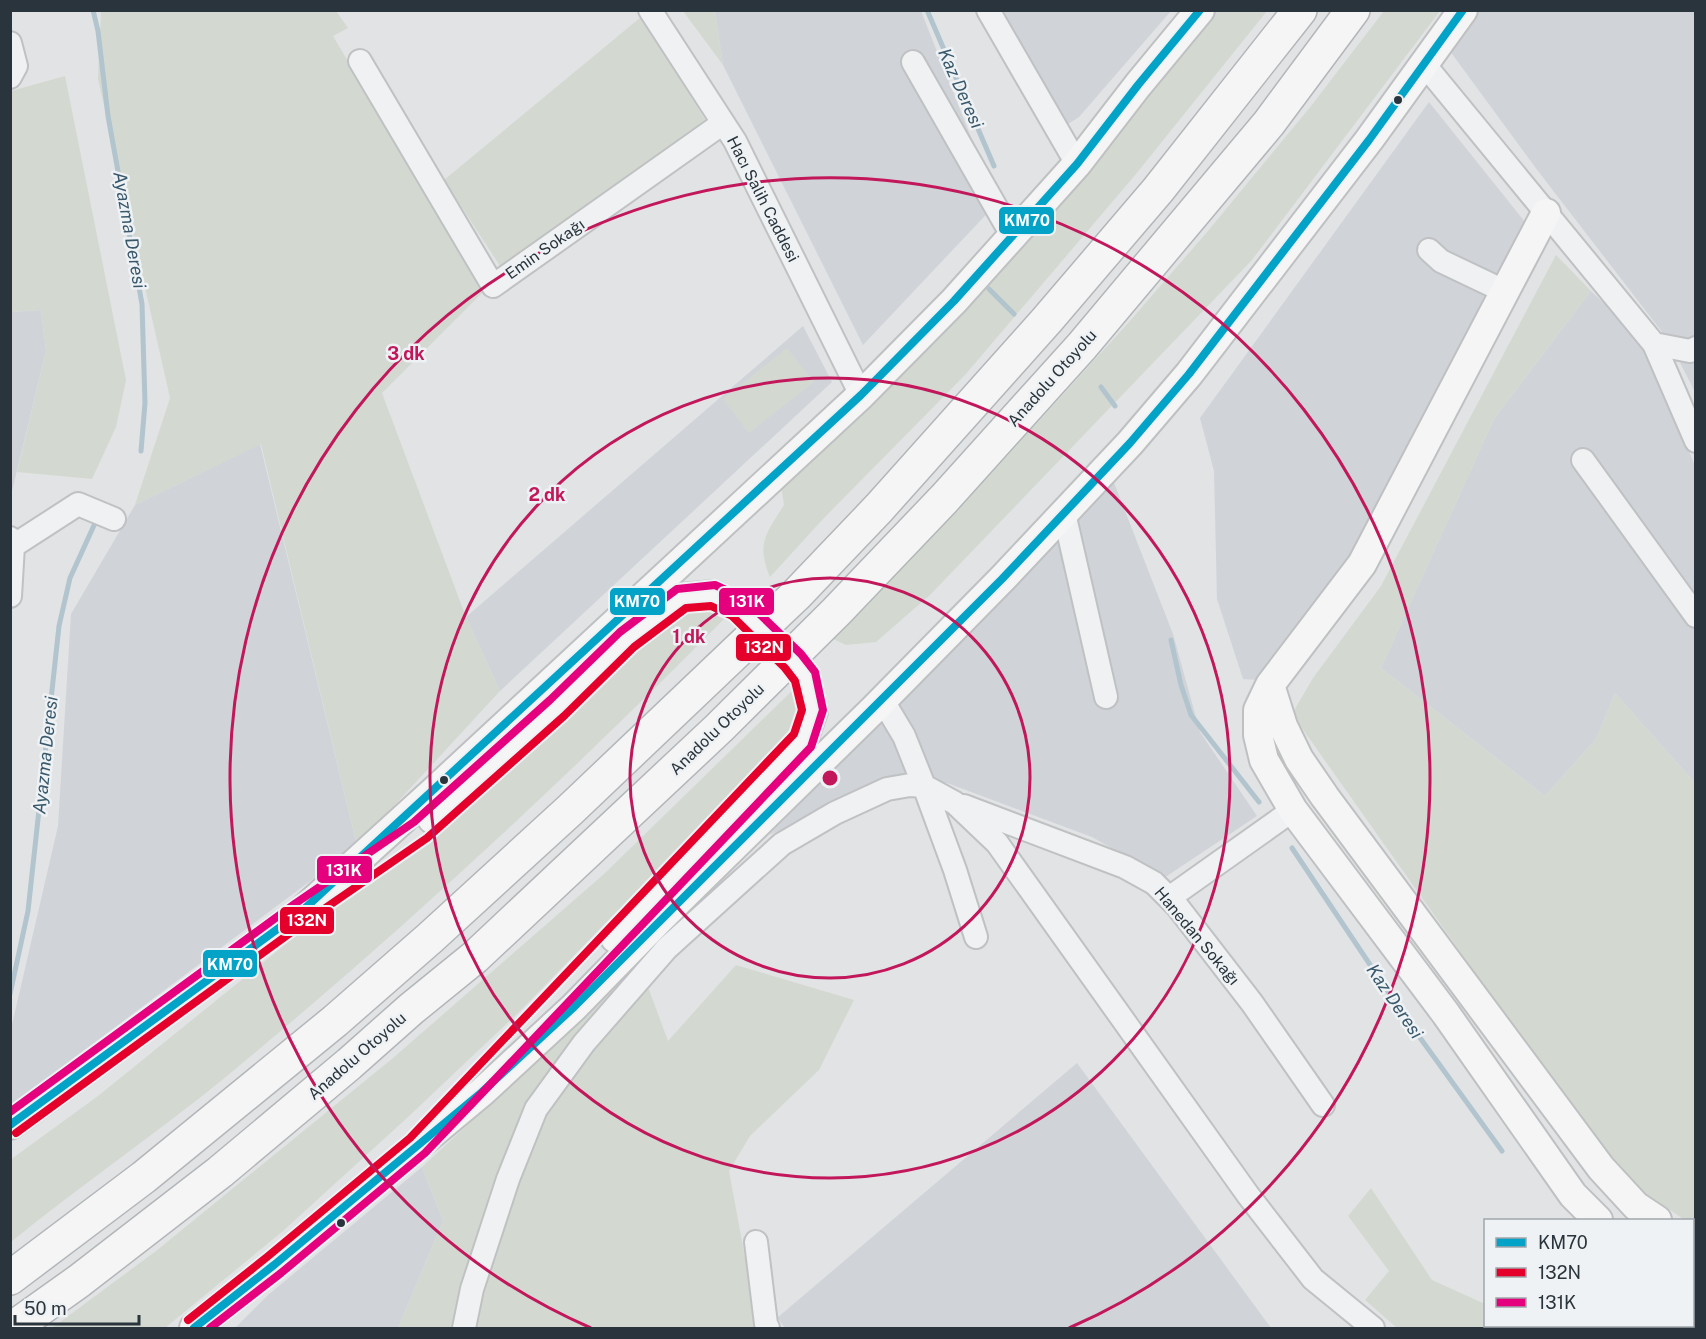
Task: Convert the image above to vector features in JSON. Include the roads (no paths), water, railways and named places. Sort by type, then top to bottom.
[{"type":"highway","points":[[10,1278],[144,1177],[344,1014],[562,817],[796,595],[879,508],[1047,320],[1158,190],[1300,10]]},
{"type":"highway","name":"Anadolu Otoyolu","points":[[13,1329],[220,1172],[350,1064],[411,1009],[475,957],[727,720],[836,612],[944,499],[1082,346],[1269,123],[1353,10]]},
{"type":"main road","points":[[302,911],[861,396],[1013,237],[1077,164],[1200,10]]},
{"type":"main road","points":[[194,1329],[482,1092],[574,1006],[1002,579],[1130,443],[1189,374],[1369,140],[1463,10]]},
{"type":"main road","points":[[1546,213],[1362,564],[1270,685],[1258,710],[1258,735],[1264,760],[1293,810],[1446,1014],[1573,1195],[1596,1219]]},
{"type":"main road","points":[[10,1125],[302,911],[420,830],[557,708],[627,639],[682,598],[713,595],[738,607],[793,661],[805,676],[813,711],[803,740],[417,1146]]},
{"type":"main road","points":[[1270,685],[1283,726],[1299,759],[1325,797],[1601,1168],[1635,1206],[1654,1219]]},
{"type":"street","name":"Hacı Salih Caddesi","points":[[650,10],[735,141],[861,396]]},
{"type":"street","points":[[988,10],[1077,164]]},
{"type":"street","points":[[10,43],[16,66],[10,76]]},
{"type":"street","name":"Emin Sokağı","points":[[360,61],[493,286],[723,123]]},
{"type":"street","points":[[913,62],[1013,237]]},
{"type":"street","points":[[1424,64],[1654,344],[1695,441]]},
{"type":"street","points":[[1429,250],[1441,261],[1506,292]]},
{"type":"street","points":[[1654,344],[1690,351],[1695,348]]},
{"type":"street","points":[[1583,460],[1693,607]]},
{"type":"street","points":[[10,596],[11,544],[78,504],[114,519]]},
{"type":"street","points":[[1064,513],[1106,697]]},
{"type":"street","points":[[883,700],[904,736],[924,786],[955,870],[976,937]]},
{"type":"street","points":[[464,1329],[472,1288],[508,1179],[536,1109],[584,1043],[667,948],[782,844],[835,813],[886,789],[910,785],[924,786],[955,803],[997,843],[1248,1195],[1313,1279],[1373,1329]]},
{"type":"street","name":"Hanedan Sokağı","points":[[955,803],[1125,867],[1154,884],[1168,898],[1252,1003],[1323,1105]]},
{"type":"street","points":[[1168,898],[1293,810]]},
{"type":"street","points":[[756,1242],[768,1329]]},
{"type":"waterway","name":"Ayazma Deresi","points":[[93,10],[98,31],[108,116],[142,304],[145,403],[141,451]]},
{"type":"waterway","name":"Kaz Deresi","points":[[927,10],[994,166]]},
{"type":"waterway","name":"Kaz Deresi","points":[[989,289],[1014,314]]},
{"type":"waterway","name":"Kaz Deresi","points":[[1101,387],[1115,406]]},
{"type":"waterway","name":"Ayazma Deresi","points":[[10,994],[28,911],[59,626],[70,578],[96,521]]},
{"type":"waterway","name":"Kaz Deresi","points":[[1171,640],[1181,685],[1191,715],[1259,802]]},
{"type":"waterway","name":"Kaz Deresi","points":[[1292,848],[1405,1017],[1502,1151]]}]
